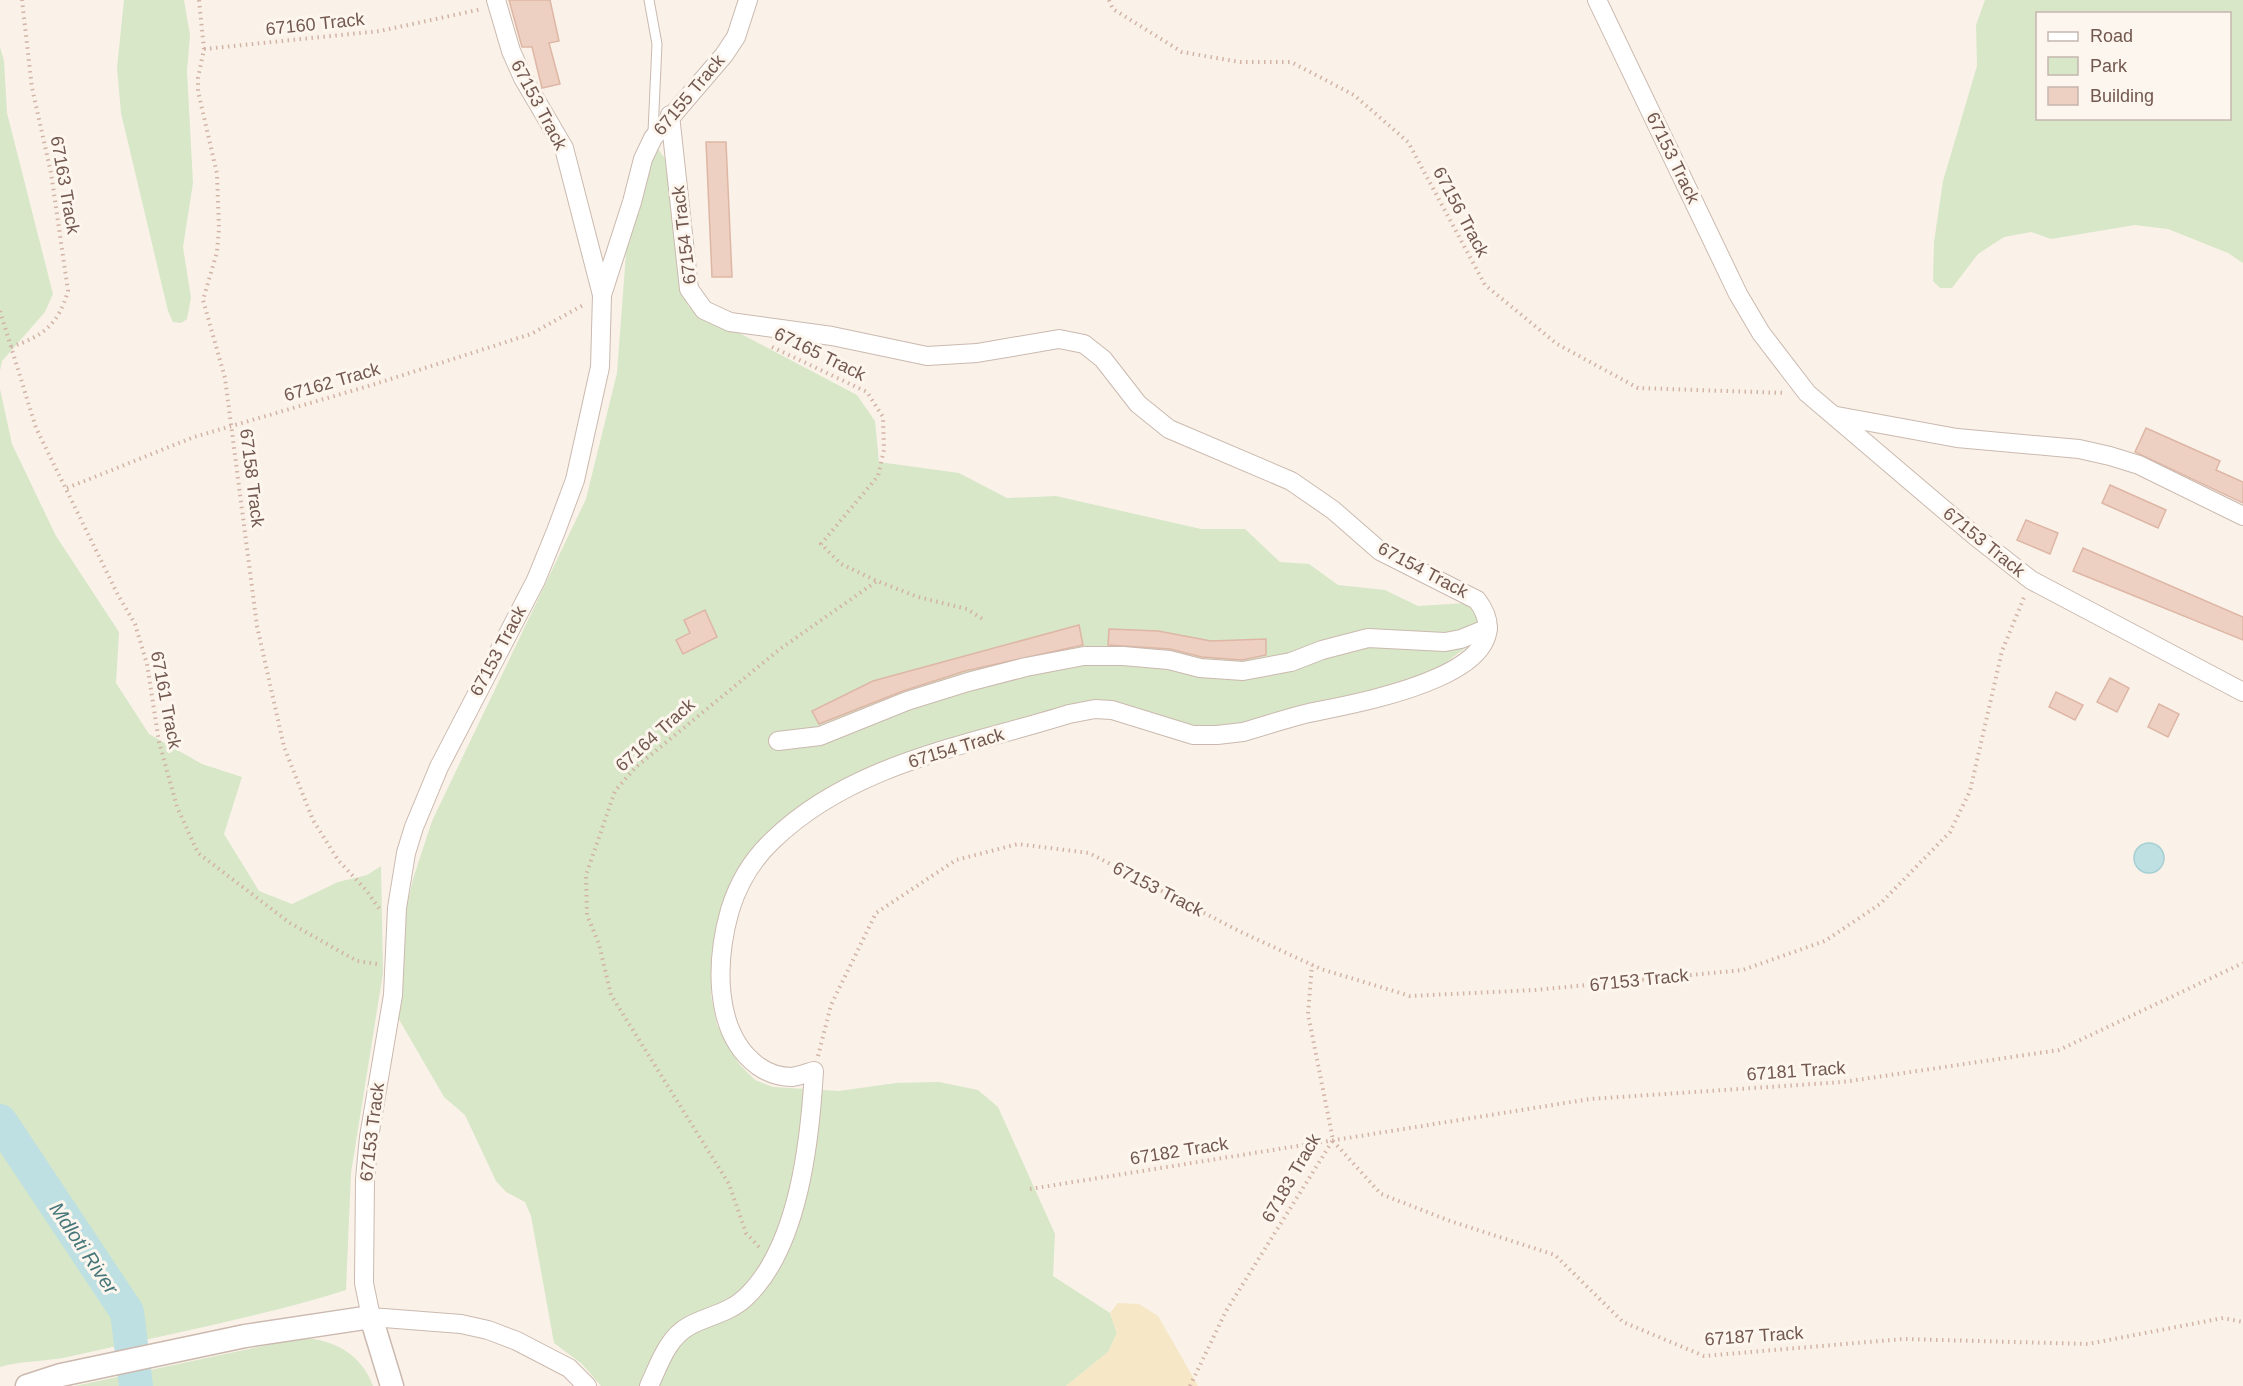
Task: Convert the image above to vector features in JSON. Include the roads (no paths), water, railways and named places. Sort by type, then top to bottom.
[{"type":"street","name":"67155 Track","points":[[602,295],[633,202],[643,159],[652,138],[670,115],[709,76],[724,55],[736,37],[748,0]]},
{"type":"street","name":"67153 Track","points":[[1597,0],[1738,294],[1766,341],[1807,393],[1837,416],[1967,530],[2031,580],[2243,692]]},
{"type":"street","name":"67153 Track","points":[[371,1317],[364,1283],[369,1137],[393,995],[395,933],[401,881],[414,827],[470,704],[536,580],[575,480],[600,367],[602,295],[564,148],[523,78],[511,51],[496,3]]},
{"type":"street","name":"67154 Track","points":[[649,1386],[662,1358],[677,1336],[686,1328],[740,1302],[757,1286],[772,1261],[796,1202],[812,1114],[814,1071],[792,1077],[779,1076],[764,1070],[752,1061],[732,1033],[723,1007],[721,975],[723,942],[730,910],[740,884],[757,856],[804,816],[879,772],[917,758],[1069,714],[1095,709],[1112,710],[1193,735],[1243,732],[1402,691],[1462,665],[1484,640],[1488,628],[1485,610],[1477,600],[1380,551],[1333,510],[1291,481],[1169,429],[1138,404],[1103,359],[1084,344],[1059,339],[977,353],[927,356],[832,336],[730,322],[704,310],[689,289],[670,115]]},
{"type":"street","points":[[1837,416],[1958,438],[2079,449],[2110,456],[2139,465],[2243,516]]},
{"type":"street","points":[[778,741],[820,736],[907,701],[968,682],[1026,667],[1084,656],[1123,656],[1169,660],[1200,668],[1243,671],[1291,662],[1322,650],[1368,638],[1445,642],[1461,639],[1488,628]]},
{"type":"street","points":[[371,1317],[392,1386]]},
{"type":"street","points":[[27,1386],[61,1376],[245,1336],[371,1317],[461,1324],[488,1330],[517,1341],[568,1368],[587,1386]]},
{"type":"lane","points":[[649,0],[657,44],[652,138]]},
{"type":"water","points":[[2149,843],[2160,847],[2164,858],[2160,869],[2149,873],[2138,869],[2134,858],[2138,847]]},
{"type":"waterway","name":"Mdloti River","points":[[0,1121],[127,1312],[136,1386]]}]
